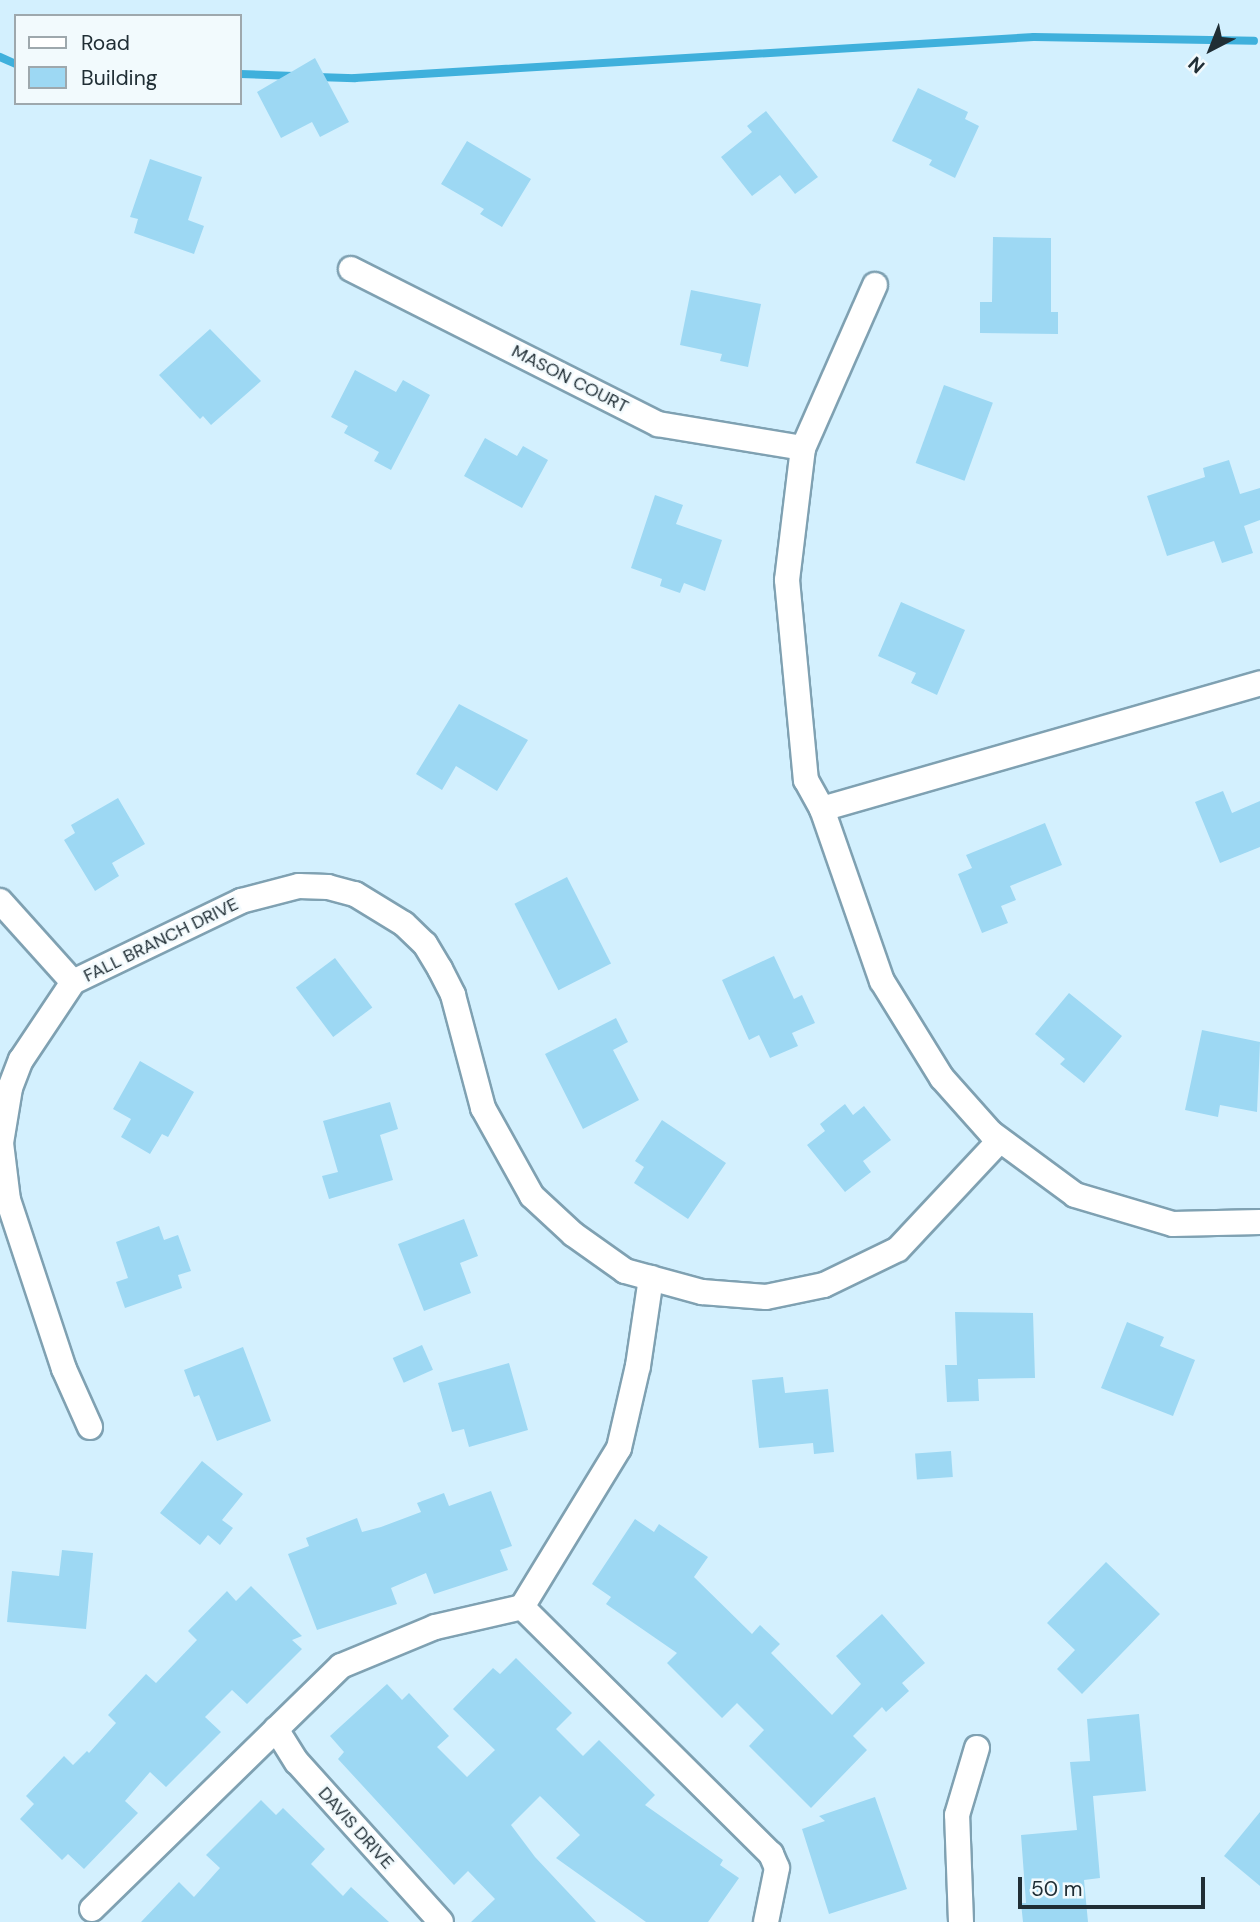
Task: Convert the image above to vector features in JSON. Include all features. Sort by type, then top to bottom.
[{"type":"street","name":"MASON COURT","points":[[351,269],[657,424],[803,448]]},
{"type":"street","points":[[875,285],[803,448],[787,580],[806,780],[822,809],[882,981],[942,1078],[1000,1140],[1075,1195],[1172,1223],[1260,1222]]},
{"type":"street","points":[[822,809],[1260,683]]},
{"type":"street","name":"FALL BRANCH DRIVE","points":[[90,1427],[64,1369],[8,1200],[1,1143],[10,1088],[21,1060],[73,982],[241,901],[299,886],[328,887],[355,894],[404,924],[425,944],[453,995],[483,1108],[532,1196],[573,1234],[625,1271],[702,1293],[766,1297],[824,1285],[898,1249],[1000,1140]]},
{"type":"street","points":[[0,901],[73,982]]},
{"type":"street","points":[[92,1909],[341,1666],[435,1627],[522,1607],[619,1448],[638,1366],[652,1278]]},
{"type":"street","points":[[522,1607],[771,1854],[777,1868],[766,1922]]},
{"type":"street","name":"DAVIS DRIVE","points":[[276,1730],[296,1762],[441,1922]]},
{"type":"street","points":[[961,1922],[957,1815],[977,1748]]},
{"type":"building","points":[[315,58],[349,122],[320,137],[312,122],[281,138],[257,92]]},
{"type":"building","points":[[918,88],[968,112],[965,119],[979,126],[955,178],[929,165],[932,160],[892,141]]},
{"type":"building","points":[[766,111],[818,177],[795,194],[780,175],[752,196],[721,157],[752,132],[747,126]]},
{"type":"building","points":[[467,141],[531,179],[502,227],[480,214],[484,209],[441,184]]},
{"type":"building","points":[[150,159],[202,177],[188,220],[204,226],[194,254],[134,233],[138,219],[130,217]]},
{"type":"building","points":[[993,237],[1051,238],[1051,312],[1058,312],[1058,334],[980,333],[980,302],[992,302]]},
{"type":"building","points":[[691,290],[761,304],[748,367],[720,361],[722,354],[680,345]]},
{"type":"building","points":[[210,329],[261,381],[211,425],[203,416],[200,419],[159,375]]},
{"type":"building","points":[[355,370],[396,392],[403,380],[430,395],[391,470],[374,461],[379,452],[344,433],[348,426],[331,417]]},
{"type":"building","points":[[944,385],[993,403],[964,481],[916,463]]},
{"type":"building","points":[[485,438],[517,456],[523,446],[548,460],[522,508],[464,476]]},
{"type":"building","points":[[1229,460],[1240,494],[1260,488],[1260,520],[1244,526],[1253,553],[1222,563],[1214,541],[1167,556],[1147,496],[1205,477],[1203,468]]},
{"type":"building","points":[[655,495],[683,505],[676,524],[722,540],[705,591],[684,583],[680,593],[660,586],[662,579],[631,568]]},
{"type":"building","points":[[901,602],[965,630],[937,695],[911,683],[916,673],[878,656]]},
{"type":"building","points":[[459,704],[528,740],[497,791],[456,766],[442,790],[416,774]]},
{"type":"building","points":[[1223,791],[1232,813],[1260,801],[1260,847],[1220,863],[1195,802]]},
{"type":"building","points":[[118,798],[145,844],[112,863],[119,876],[95,891],[64,840],[75,833],[71,825]]},
{"type":"building","points":[[1045,823],[1062,865],[1010,886],[1016,900],[1001,906],[1008,923],[982,933],[958,874],[972,868],[966,855]]},
{"type":"building","points":[[567,877],[611,963],[558,990],[514,904]]},
{"type":"building","points":[[774,956],[794,999],[802,995],[815,1023],[792,1033],[798,1046],[770,1058],[759,1035],[749,1040],[722,980]]},
{"type":"building","points":[[335,958],[372,1008],[333,1037],[296,987]]},
{"type":"building","points":[[1069,993],[1122,1036],[1084,1083],[1060,1064],[1065,1059],[1035,1034]]},
{"type":"building","points":[[616,1018],[628,1042],[613,1050],[639,1100],[583,1129],[545,1054]]},
{"type":"building","points":[[1202,1030],[1260,1042],[1257,1112],[1220,1105],[1218,1117],[1185,1110]]},
{"type":"building","points":[[140,1061],[194,1092],[168,1137],[162,1134],[150,1154],[121,1137],[131,1119],[113,1109]]},
{"type":"building","points":[[390,1102],[398,1129],[380,1135],[393,1180],[329,1199],[322,1176],[338,1172],[323,1121]]},
{"type":"building","points":[[845,1104],[853,1115],[864,1106],[891,1140],[863,1161],[871,1172],[845,1192],[807,1145],[825,1131],[820,1124]]},
{"type":"building","points":[[662,1120],[726,1163],[688,1219],[634,1183],[644,1167],[635,1161]]},
{"type":"building","points":[[464,1219],[478,1256],[460,1263],[471,1293],[424,1311],[398,1244]]},
{"type":"building","points":[[159,1226],[164,1240],[178,1235],[191,1271],[178,1275],[182,1288],[125,1308],[116,1282],[128,1278],[116,1242]]},
{"type":"building","points":[[955,1312],[1033,1313],[1035,1378],[978,1379],[979,1401],[947,1402],[945,1365],[957,1365]]},
{"type":"building","points":[[1127,1322],[1164,1337],[1160,1346],[1195,1360],[1173,1416],[1101,1388]]},
{"type":"building","points":[[422,1345],[433,1370],[404,1383],[393,1358]]},
{"type":"building","points":[[243,1347],[271,1421],[217,1441],[199,1395],[194,1397],[184,1370]]},
{"type":"building","points":[[509,1363],[528,1430],[469,1447],[464,1429],[452,1432],[438,1383]]},
{"type":"building","points":[[783,1377],[785,1393],[828,1389],[834,1452],[814,1454],[813,1443],[759,1448],[752,1380]]},
{"type":"building","points":[[951,1451],[953,1477],[917,1479],[915,1454]]},
{"type":"building","points":[[202,1461],[243,1494],[222,1520],[233,1528],[220,1545],[208,1535],[200,1545],[160,1513]]},
{"type":"building","points":[[491,1491],[512,1546],[500,1550],[508,1570],[434,1594],[426,1573],[391,1588],[397,1604],[317,1630],[288,1554],[309,1546],[306,1538],[357,1518],[362,1532],[381,1527],[421,1512],[417,1503],[444,1493],[449,1506]]},
{"type":"building","points":[[635,1519],[654,1532],[659,1524],[708,1557],[694,1577],[752,1634],[760,1625],[780,1644],[771,1653],[832,1715],[861,1684],[836,1656],[882,1614],[925,1663],[902,1683],[909,1691],[886,1712],[882,1707],[853,1736],[867,1750],[811,1808],[749,1746],[764,1730],[737,1703],[722,1718],[667,1663],[677,1653],[606,1604],[611,1597],[592,1584]]},
{"type":"building","points":[[62,1550],[93,1553],[86,1629],[7,1622],[12,1571],[59,1576]]},
{"type":"building","points":[[1106,1562],[1160,1614],[1082,1694],[1057,1669],[1075,1650],[1047,1623]]},
{"type":"building","points":[[251,1586],[302,1636],[292,1640],[302,1649],[247,1704],[232,1690],[205,1717],[221,1732],[166,1787],[150,1772],[125,1801],[138,1813],[84,1869],[68,1854],[62,1860],[20,1819],[34,1804],[26,1796],[64,1756],[73,1765],[87,1751],[89,1753],[116,1723],[108,1715],[146,1674],[156,1683],[197,1640],[188,1631],[227,1591],[236,1601]]},
{"type":"building","points":[[516,1658],[572,1713],[556,1729],[583,1756],[599,1740],[655,1795],[645,1805],[723,1860],[720,1865],[739,1878],[708,1922],[646,1922],[556,1858],[580,1835],[540,1796],[511,1825],[535,1857],[596,1922],[471,1922],[495,1899],[468,1871],[454,1885],[338,1759],[344,1752],[330,1736],[387,1684],[402,1700],[409,1693],[449,1736],[437,1747],[467,1777],[495,1750],[453,1709],[493,1668],[500,1674]]},
{"type":"building","points":[[1139,1714],[1146,1791],[1093,1796],[1100,1878],[1084,1880],[1088,1922],[1023,1922],[1021,1903],[1026,1903],[1021,1835],[1077,1830],[1070,1762],[1090,1761],[1087,1719]]},
{"type":"building","points":[[875,1797],[907,1889],[829,1914],[802,1829],[825,1821],[819,1816]]},
{"type":"building","points":[[261,1800],[276,1815],[283,1808],[325,1849],[311,1864],[343,1896],[351,1887],[389,1922],[141,1922],[179,1882],[194,1897],[220,1868],[206,1855]]},
{"type":"building","points":[[1260,1812],[1260,1886],[1224,1856]]},
{"type":"waterway","points":[[317,77],[355,78],[1034,37],[1254,41]]},
{"type":"waterway","points":[[0,57],[14,63]]},
{"type":"waterway","points":[[242,74],[294,76]]}]
